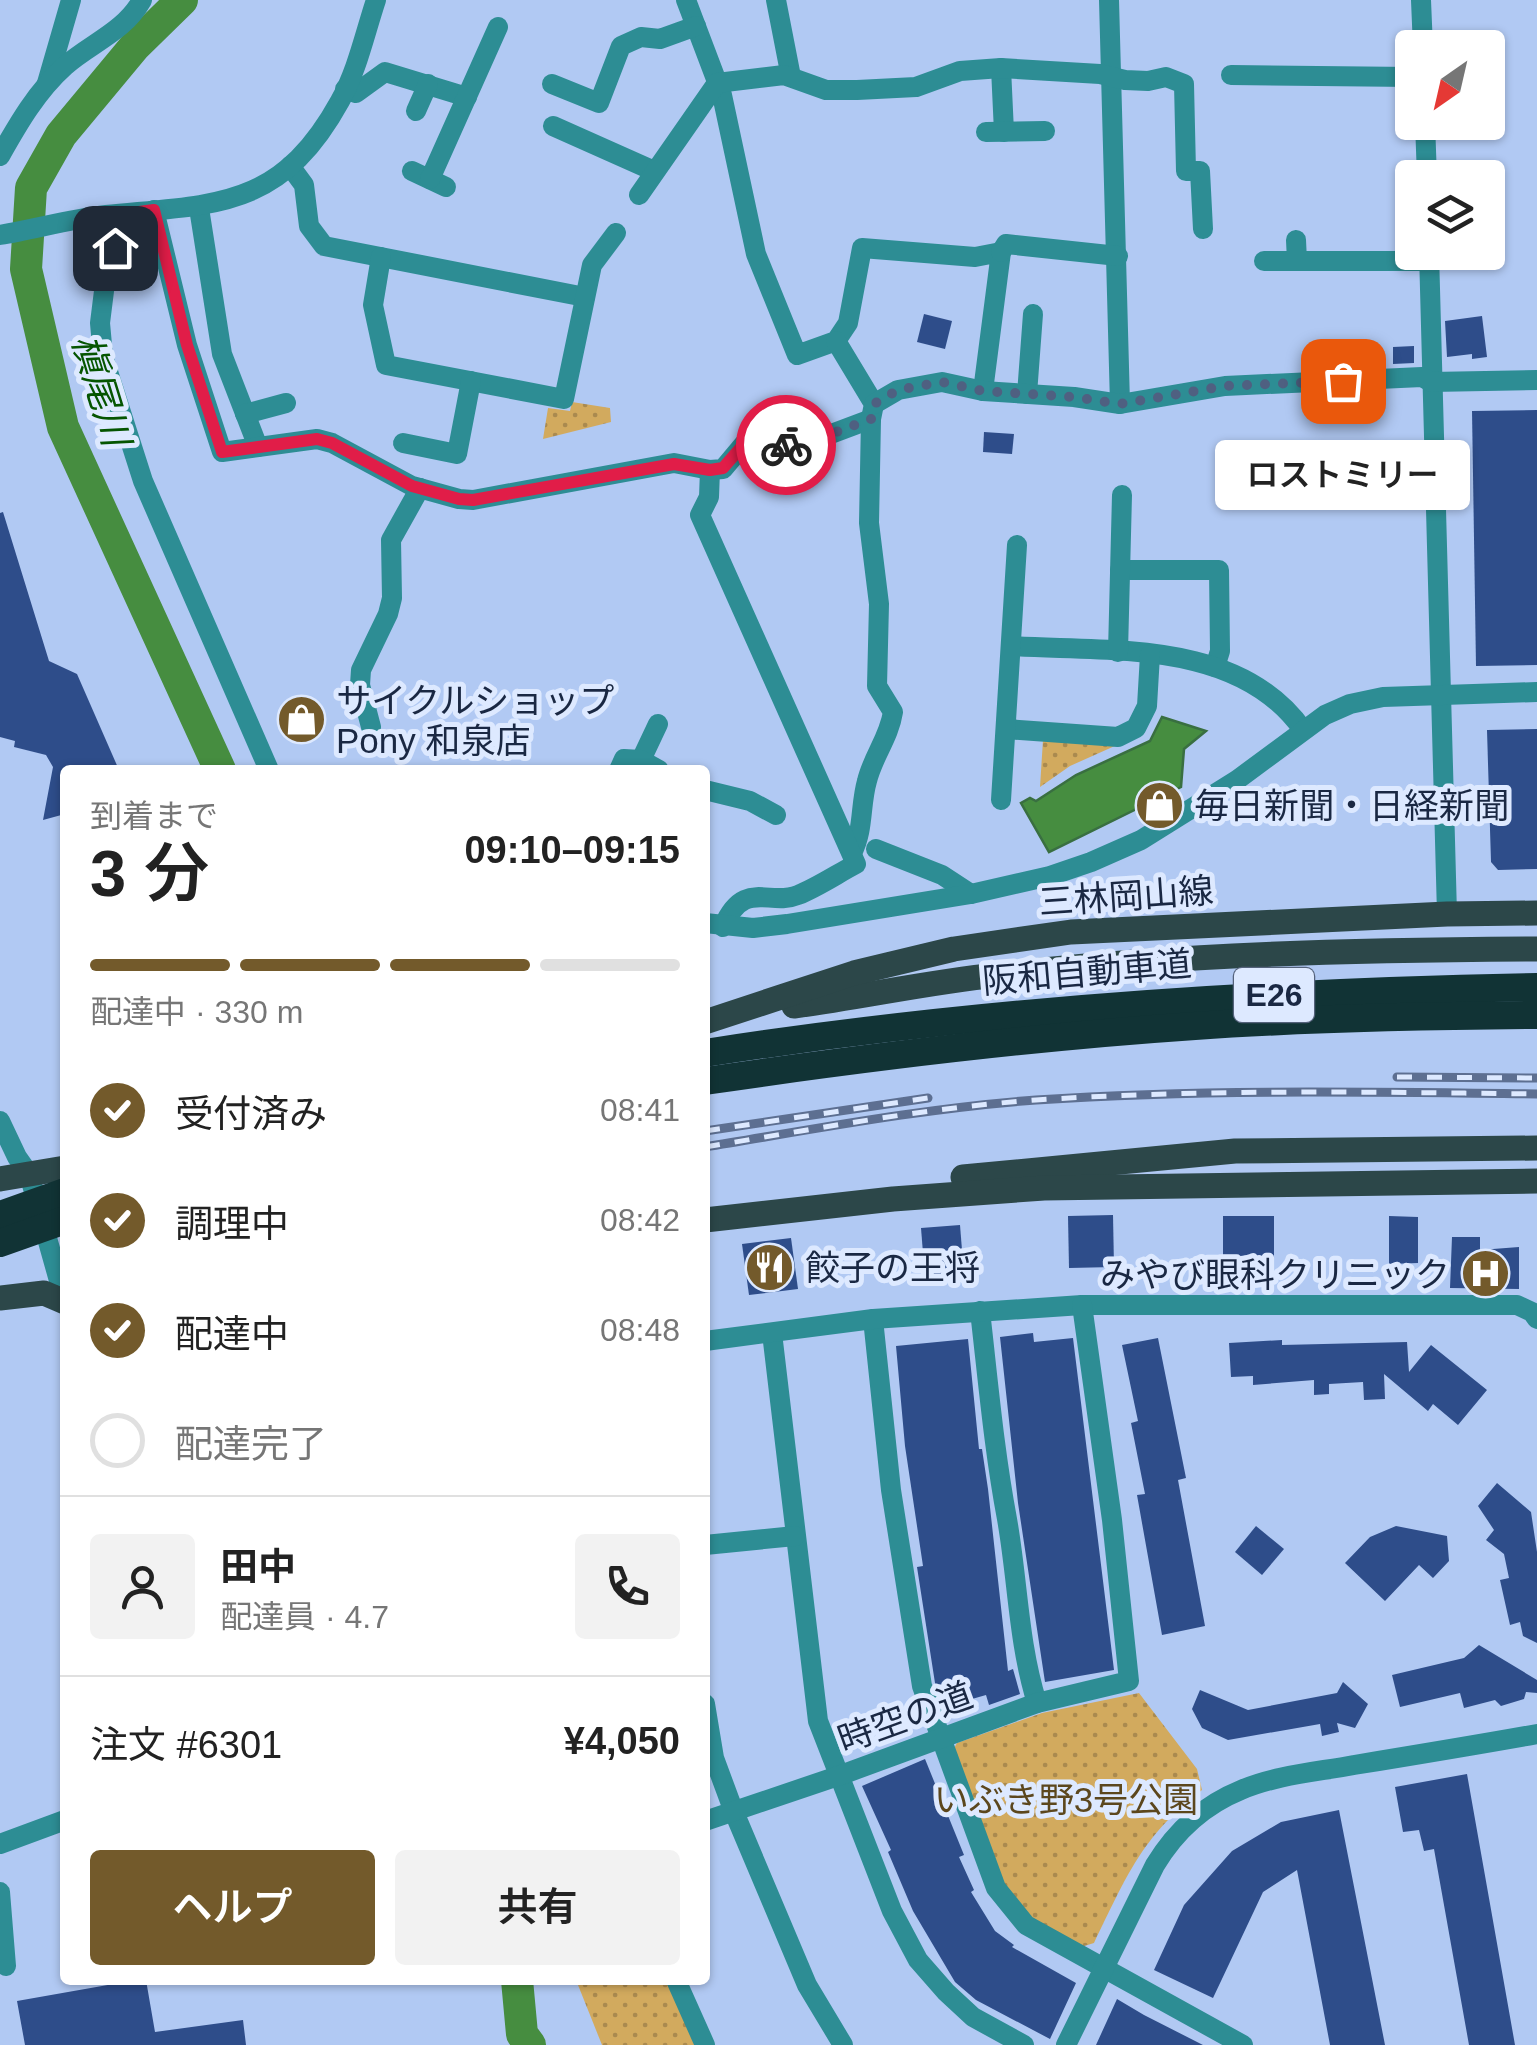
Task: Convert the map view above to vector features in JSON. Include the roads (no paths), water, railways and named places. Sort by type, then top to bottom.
[{"type":"highway","name":"阪和自動車道","points":[[710,1079],[1213,998],[1537,987]]},
{"type":"highway","name":"阪和自動車道","points":[[710,1052],[846,1031],[1196,1026],[1378,1017],[1537,1015]]},
{"type":"highway","points":[[0,1216],[60,1194]]},
{"type":"highway","points":[[0,1243],[60,1222]]},
{"type":"main road","name":"三林岡山線","points":[[717,1019],[854,973],[991,943],[1071,932],[1537,913]]},
{"type":"main road","name":"三林岡山線","points":[[717,1019],[937,983],[1089,966],[1388,950],[1537,949]]},
{"type":"main road","points":[[892,1199],[948,1178],[1235,1150],[1537,1148]]},
{"type":"main road","points":[[0,1179],[60,1169]]},
{"type":"main road","points":[[710,1219],[892,1199],[1111,1185],[1537,1181]]},
{"type":"main road","points":[[0,1298],[44,1293],[60,1300]]},
{"type":"main road","points":[[0,1312],[60,1303]]},
{"type":"street","points":[[46,84],[71,0]]},
{"type":"street","points":[[0,156],[46,84],[67,64],[121,27],[142,0]]},
{"type":"street","points":[[0,236],[115,215],[199,208],[244,195],[290,166],[325,126],[346,89],[376,0]]},
{"type":"street","points":[[686,0],[717,83],[756,254],[797,354],[836,341],[848,323],[862,248],[974,258],[1001,252]]},
{"type":"street","points":[[776,0],[791,77]]},
{"type":"street","points":[[1109,0],[1120,404]]},
{"type":"street","points":[[1421,0],[1422,30]]},
{"type":"street","points":[[552,84],[599,103],[622,46],[641,37],[660,39],[696,26]]},
{"type":"street","points":[[429,179],[466,97],[480,44],[498,27]]},
{"type":"street","points":[[1231,75],[1262,66],[1344,67],[1395,74]]},
{"type":"street","points":[[1001,68],[995,132],[1045,131]]},
{"type":"street","points":[[639,195],[717,83],[784,75],[826,90],[916,87],[960,70],[1001,68],[1148,81],[1166,77],[1184,84],[1193,104],[1186,170],[1209,171],[1208,218]]},
{"type":"street","points":[[346,89],[356,92],[385,72],[466,97]]},
{"type":"street","points":[[416,111],[428,84]]},
{"type":"street","points":[[553,126],[654,171]]},
{"type":"street","points":[[290,166],[304,185],[309,226],[324,246],[585,297]]},
{"type":"street","points":[[199,208],[204,288],[222,354],[223,379],[245,414],[258,448]]},
{"type":"street","points":[[154,210],[187,345],[222,452],[317,439],[420,488],[473,500],[658,466],[723,468],[744,444],[799,446],[873,411],[898,390],[942,382],[983,391],[1120,404],[1225,386],[1422,377],[1431,382],[1537,380]]},
{"type":"street","points":[[115,215],[100,323],[104,356],[143,481],[267,765]]},
{"type":"street","points":[[983,391],[1001,252],[1006,244],[1118,256]]},
{"type":"street","points":[[381,258],[373,305],[386,366],[564,399],[592,266],[613,247]]},
{"type":"street","points":[[1264,261],[1297,250],[1357,270],[1395,263]]},
{"type":"street","points":[[1429,270],[1447,914]]},
{"type":"street","points":[[1027,394],[1033,314]]},
{"type":"street","points":[[836,341],[873,411],[869,522],[879,604],[876,686],[893,712],[890,734],[877,753],[866,782],[858,840],[852,853]]},
{"type":"street","points":[[418,440],[457,454],[471,382]]},
{"type":"street","points":[[245,414],[286,403]]},
{"type":"street","points":[[710,470],[709,497],[700,515],[856,864],[794,897],[758,896],[740,903],[714,925]]},
{"type":"street","points":[[371,727],[360,684],[361,670],[392,598],[390,540],[420,488]]},
{"type":"street","points":[[1118,652],[1122,495]]},
{"type":"street","points":[[1001,800],[1017,545]]},
{"type":"street","points":[[1120,570],[1218,570],[1220,651],[1215,666]]},
{"type":"street","points":[[1011,646],[1182,657],[1215,666],[1261,687],[1279,700],[1303,730]]},
{"type":"street","points":[[1006,729],[1118,737],[1136,728],[1146,706],[1150,655]]},
{"type":"street","points":[[714,925],[753,928],[788,924],[971,894],[1064,871],[1141,840],[1237,780],[1303,730],[1350,704],[1383,697],[1537,692]]},
{"type":"street","points":[[621,765],[624,759],[650,765],[658,724]]},
{"type":"street","points":[[710,791],[750,801],[776,815]]},
{"type":"street","points":[[876,848],[942,875],[971,894]]},
{"type":"street","points":[[0,1121],[16,1157],[29,1174],[60,1284]]},
{"type":"street","points":[[710,1341],[872,1319],[1082,1305],[1517,1305],[1537,1319]]},
{"type":"street","name":"時空の道","points":[[710,1819],[1037,1703],[1129,1681],[1112,1520],[1082,1305]]},
{"type":"street","points":[[980,1310],[999,1488],[1024,1662],[1037,1703]]},
{"type":"street","points":[[872,1319],[892,1490],[922,1686],[996,1888],[1026,1924],[1243,2045]]},
{"type":"street","points":[[772,1333],[818,1721],[892,1911],[918,1960],[973,2017],[1024,2045]]},
{"type":"street","points":[[710,1544],[795,1536]]},
{"type":"street","points":[[710,1734],[714,1758],[734,1812],[807,1985],[842,2045]]},
{"type":"street","points":[[1066,2045],[1167,1846],[1212,1805],[1242,1790],[1295,1775],[1537,1734]]},
{"type":"street","points":[[0,1844],[60,1822]]},
{"type":"street","points":[[0,1892],[3,1956]]},
{"type":"street","points":[[678,1985],[705,2045]]},
{"type":"waterway","name":"槇尾川","points":[[182,0],[135,46],[61,135],[31,188],[26,269],[63,427],[218,765]]},
{"type":"waterway","name":"槇尾川","points":[[517,1985],[522,2034],[530,2045]]},
{"type":"railway","points":[[1397,1077],[1537,1078]]},
{"type":"railway","points":[[710,1146],[911,1114],[1036,1100],[1224,1093],[1537,1094]]},
{"type":"railway","points":[[710,1130],[928,1098]]},
{"type":"railway","points":[[0,1238],[60,1228]]},
{"type":"place","name":"ロストミリー","points":[[1343,381]]},
{"type":"place","name":"サイクルショップ Pony 和泉店","points":[[301,720]]},
{"type":"place","name":"毎日新聞・日経新聞","points":[[1159,805]]},
{"type":"place","name":"餃子の王将","points":[[770,1267]]},
{"type":"place","name":"みやび眼科クリニック","points":[[1485,1274]]},
{"type":"park label","name":"いぶき野3号公園","points":[[1066,1799]]}]
